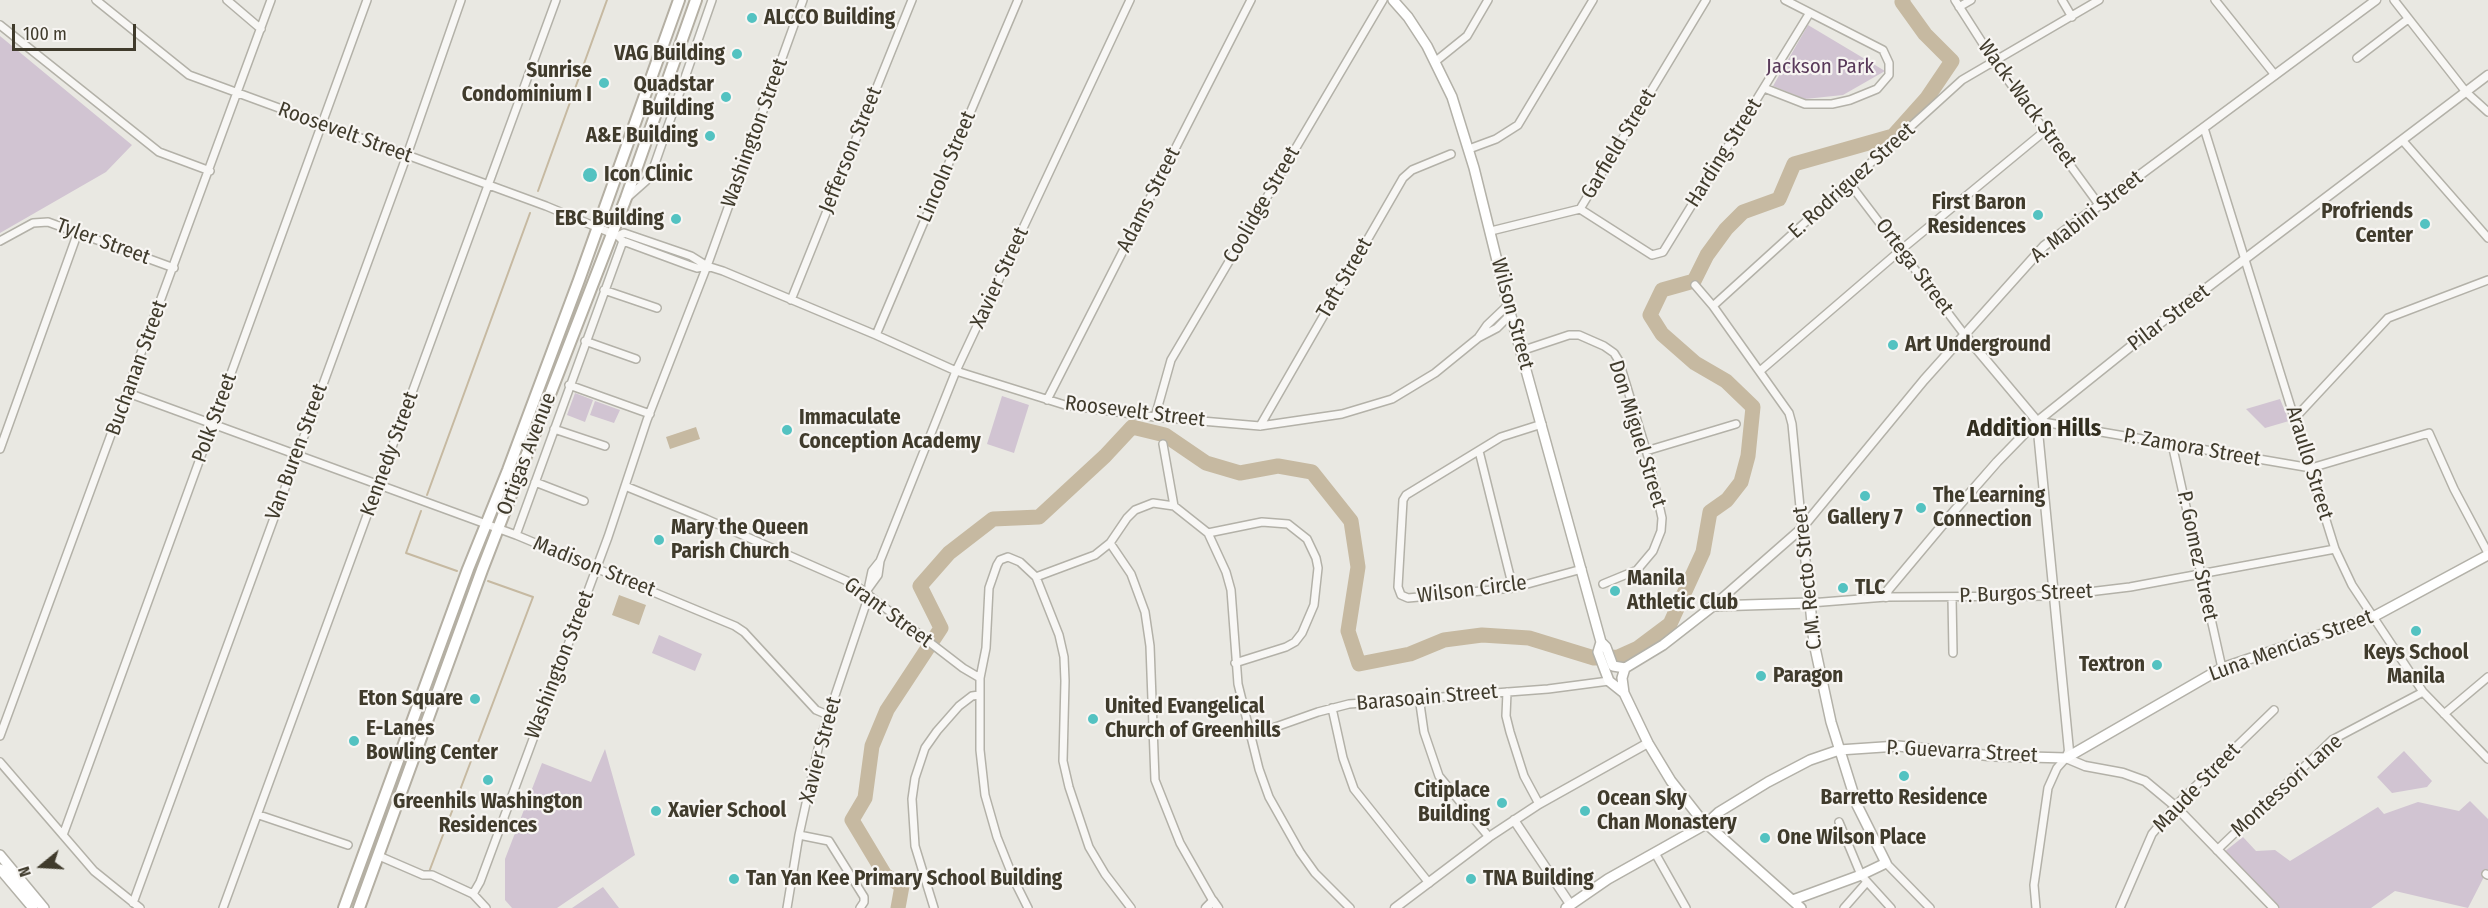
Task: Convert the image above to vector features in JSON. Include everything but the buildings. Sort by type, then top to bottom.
[{"type":"main road","name":"Ortigas Avenue","points":[[344,908],[466,574],[598,227],[679,0]]},
{"type":"main road","name":"Ortigas Avenue","points":[[358,908],[479,579],[591,285],[618,237],[626,198],[696,0]]},
{"type":"main road","name":"Wilson Street","points":[[1393,0],[1408,17],[1436,61],[1452,97],[1469,149],[1510,310],[1602,648],[1616,668],[1625,668],[1622,678],[1624,693],[1648,743],[1671,781],[1706,824],[1801,908]]},
{"type":"main road","name":"Luna Mencias Street","points":[[2066,758],[2222,668],[2373,617],[2488,554]]},
{"type":"main road","name":"P. Burgos Street","points":[[1713,606],[1810,603]]},
{"type":"main road","name":"C.M. Recto Street","points":[[1810,603],[1820,680],[1839,750],[1857,805],[1886,863]]},
{"type":"main road","name":"A. Mabini Street","points":[[1625,668],[1663,645],[1713,606]]},
{"type":"main road","name":"Wilson Street","points":[[1602,648],[1601,664],[1609,681],[1624,693]]},
{"type":"main road","name":"P. Guevarra Street","points":[[1570,907],[1655,853],[1706,824],[1719,812],[1768,782],[1810,760],[1839,750],[1898,746],[1993,756],[2066,758]]},
{"type":"main road","points":[[0,855],[44,908]]},
{"type":"main road","points":[[1793,900],[1864,879],[1886,863]]},
{"type":"main road","points":[[0,870],[33,908]]},
{"type":"street","name":"Roosevelt Street","points":[[96,0],[189,75],[489,185],[688,265],[697,268],[707,266],[876,334],[956,371],[1047,400],[1086,409],[1260,426],[1342,414],[1392,399],[1435,373],[1478,339],[1497,328],[1510,310]]},
{"type":"street","points":[[226,0],[261,29]]},
{"type":"street","name":"Buchanan Street","points":[[0,736],[210,171],[271,0]]},
{"type":"street","name":"Polk Street","points":[[63,835],[367,0]]},
{"type":"street","name":"Van Buren Street","points":[[133,903],[407,155],[461,0]]},
{"type":"street","name":"Kennedy Street","points":[[223,908],[556,0]]},
{"type":"street","points":[[626,198],[646,181],[652,172],[712,0]]},
{"type":"street","name":"Washington Street","points":[[473,894],[480,882],[596,568],[802,0]]},
{"type":"street","name":"Jefferson Street","points":[[791,300],[912,0]]},
{"type":"street","name":"Lincoln Street","points":[[876,334],[1018,0]]},
{"type":"street","name":"Xavier Street","points":[[787,908],[799,835],[820,740],[867,594],[872,571],[880,561],[956,371],[1130,0]]},
{"type":"street","name":"Adams Street","points":[[1047,400],[1251,0]]},
{"type":"street","name":"Coolidge Street","points":[[1155,417],[1171,360],[1383,0]]},
{"type":"street","points":[[1436,61],[1467,36],[1488,0]]},
{"type":"street","points":[[1469,149],[1496,139],[1518,125],[1593,0]]},
{"type":"street","name":"Garfield Street","points":[[1491,231],[1580,209],[1706,0]]},
{"type":"street","points":[[1764,88],[1805,104],[1832,104],[1850,100],[1877,89],[1889,75],[1889,63],[1883,50],[1785,0]]},
{"type":"street","name":"Wack-Wack Street","points":[[1955,0],[1994,61],[2100,206]]},
{"type":"street","points":[[1959,7],[1971,0]]},
{"type":"street","points":[[2062,0],[2072,16]]},
{"type":"street","name":"E. Rodriguez Street","points":[[1713,306],[1962,80],[2100,0]]},
{"type":"street","points":[[2215,0],[2275,75]]},
{"type":"street","name":"A. Mabini Street","points":[[1713,606],[1802,528],[1964,334],[2044,246],[2376,0]]},
{"type":"street","points":[[2394,0],[2466,92],[2488,112]]},
{"type":"street","name":"Harding Street","points":[[1580,209],[1652,255],[1663,252],[1809,14]]},
{"type":"street","points":[[2357,58],[2408,19]]},
{"type":"street","points":[[0,25],[159,152],[210,171]]},
{"type":"street","name":"Pilar Street","points":[[1886,597],[1888,590],[1955,510],[2037,421],[2155,327],[2488,75]]},
{"type":"street","name":"Araullo Street","points":[[2204,128],[2335,549],[2352,585],[2423,692],[2488,759]]},
{"type":"street","points":[[1760,371],[2046,130]]},
{"type":"street","points":[[2403,141],[2488,238]]},
{"type":"street","name":"Taft Street","points":[[1260,426],[1403,178],[1412,170],[1451,154]]},
{"type":"street","name":"Ortega Street","points":[[1850,184],[1902,249],[1964,334],[2037,421]]},
{"type":"street","name":"Tyler Street","points":[[0,241],[40,221],[78,232],[174,268]]},
{"type":"street","points":[[0,449],[78,232]]},
{"type":"street","points":[[516,535],[604,290],[618,237],[624,233],[691,256],[707,266]]},
{"type":"street","points":[[2294,419],[2388,318],[2488,280]]},
{"type":"street","name":"C.M. Recto Street","points":[[1695,285],[1713,306],[1789,413],[1810,603]]},
{"type":"street","points":[[604,290],[657,308]]},
{"type":"street","name":"Don Miguel Street","points":[[1521,351],[1569,335],[1579,335],[1614,353],[1619,362],[1646,451],[1662,518],[1658,542],[1647,560],[1637,570],[1603,584]]},
{"type":"street","points":[[585,341],[636,359]]},
{"type":"street","points":[[569,385],[650,414]]},
{"type":"street","name":"Madison Street","points":[[128,393],[516,535],[735,626],[744,632],[816,710],[828,715]]},
{"type":"street","points":[[2036,908],[2034,885],[2048,788],[2057,768],[2069,751],[2037,421]]},
{"type":"street","name":"P. Zamora Street","points":[[2037,421],[2311,468]]},
{"type":"street","name":"Wilson Circle","points":[[1542,424],[1501,437],[1406,495],[1398,587],[1401,595],[1408,598],[1513,588],[1582,569]]},
{"type":"street","points":[[1646,451],[1736,424]]},
{"type":"street","points":[[554,429],[605,446]]},
{"type":"street","points":[[2311,468],[2429,433],[2454,489],[2488,554]]},
{"type":"street","points":[[1162,444],[1174,506]]},
{"type":"street","name":"P. Gomez Street","points":[[2172,444],[2222,668]]},
{"type":"street","points":[[1479,452],[1513,588]]},
{"type":"street","points":[[535,482],[584,501]]},
{"type":"street","name":"Grant Street","points":[[625,486],[854,584],[935,647],[980,678]]},
{"type":"street","points":[[1036,577],[1095,555],[1110,543],[1135,510],[1153,503],[1174,506],[1208,533],[1223,565],[1231,590],[1235,663],[1250,736],[1269,797],[1315,873],[1350,908]]},
{"type":"street","points":[[1208,533],[1262,522],[1288,524],[1307,539],[1316,558],[1317,577],[1314,605],[1302,633],[1295,642],[1286,647],[1235,663]]},
{"type":"street","points":[[1110,543],[1131,574],[1145,612],[1150,646],[1155,780],[1180,843],[1216,905],[1206,908]]},
{"type":"street","name":"P. Burgos Street","points":[[1810,603],[1886,597],[2055,596],[2130,587],[2335,549]]},
{"type":"street","points":[[1028,908],[1004,858],[985,795],[980,750],[980,678],[986,648],[990,588],[997,565],[1004,558],[1014,558],[1036,577],[1059,635],[1064,657],[1063,762],[1069,788],[1089,847],[1105,874],[1131,908]]},
{"type":"street","points":[[1952,597],[1953,653]]},
{"type":"street","points":[[2444,714],[2488,677]]},
{"type":"street","name":"Barasoain Street","points":[[1250,736],[1349,704],[1507,692],[1609,681]]},
{"type":"street","points":[[1507,692],[1506,716],[1510,732],[1524,776],[1539,804]]},
{"type":"street","name":"Montessori Lane","points":[[2217,850],[2332,740],[2423,692]]},
{"type":"street","points":[[934,908],[915,846],[912,799],[915,778],[925,748],[937,731],[959,706],[969,698],[979,695]]},
{"type":"street","points":[[1419,697],[1424,732],[1439,776],[1489,837]]},
{"type":"street","points":[[1332,708],[1342,758],[1354,789],[1429,883]]},
{"type":"street","name":"Maude Street","points":[[2120,908],[2152,834],[2175,806],[2274,710]]},
{"type":"street","points":[[1395,908],[1514,820],[1648,743]]},
{"type":"street","name":"P. Guevarra Street","points":[[2066,758],[2085,766],[2123,773],[2145,781],[2175,806],[2274,908]]},
{"type":"street","points":[[0,762],[102,879],[140,908]]},
{"type":"street","points":[[259,815],[348,845]]},
{"type":"street","points":[[1514,820],[1570,907]]},
{"type":"street","points":[[1839,822],[1864,879],[1891,908]]},
{"type":"street","points":[[799,835],[829,841],[864,897],[860,908]]},
{"type":"street","points":[[1655,853],[1686,908]]},
{"type":"street","points":[[378,856],[473,894],[486,908]]},
{"type":"street","name":"C.M. Recto Street","points":[[1886,863],[1930,908]]},
{"type":"street","points":[[1844,908],[1864,879]]},
{"type":"green space","name":"Jackson Park","points":[[1808,25],[1885,71],[1843,95],[1805,99],[1773,86]]},
{"type":"green space","points":[[0,36],[132,145],[106,172],[0,233]]},
{"type":"green space","points":[[575,393],[593,400],[585,422],[567,415]]},
{"type":"green space","points":[[1002,396],[1029,405],[1014,453],[987,444]]},
{"type":"green space","points":[[2280,399],[2289,421],[2265,428],[2246,409]]},
{"type":"green space","points":[[595,401],[620,410],[614,423],[590,415]]},
{"type":"green space","points":[[659,635],[702,654],[695,671],[652,653]]},
{"type":"green space","points":[[605,749],[635,855],[557,908],[512,908],[505,900],[505,859],[542,763],[591,782]]},
{"type":"green space","points":[[2404,751],[2432,781],[2427,787],[2392,793],[2377,777]]},
{"type":"green space","points":[[2470,801],[2488,819],[2488,869],[2468,908],[2395,891],[2371,908],[2279,908],[2224,852],[2243,837],[2256,851],[2275,850],[2290,861],[2378,807],[2384,814],[2418,802],[2459,811]]},
{"type":"green space","points":[[603,887],[619,908],[572,908]]},
{"type":"shaded area","points":[[696,427],[700,439],[670,449],[666,437]]},
{"type":"shaded area","points":[[619,595],[646,605],[639,625],[612,615]]},
{"type":"waterway","points":[[538,191],[607,0]]},
{"type":"waterway","points":[[898,908],[902,886],[885,875],[852,820],[865,798],[872,746],[887,710],[941,628],[920,586],[949,553],[993,519],[1039,517],[1105,456],[1132,427],[1165,435],[1206,463],[1240,473],[1278,466],[1312,472],[1351,521],[1358,567],[1348,631],[1359,664],[1410,654],[1444,640],[1482,635],[1529,638],[1594,658],[1618,657],[1638,648],[1670,624],[1703,552],[1710,512],[1727,500],[1741,482],[1748,456],[1753,407],[1726,381],[1695,363],[1662,334],[1650,315],[1662,290],[1694,281],[1707,255],[1726,229],[1743,212],[1779,199],[1794,164],[1893,136],[1927,98],[1952,61],[1925,34],[1902,2],[1903,0]]},
{"type":"waterway","points":[[427,495],[530,213]]},
{"type":"waterway","points":[[421,511],[406,553],[457,571]]},
{"type":"waterway","points":[[429,872],[533,597],[488,581]]},
{"type":"place","name":"ALCCO Building","points":[[752,18]]},
{"type":"place","name":"VAG Building","points":[[737,54]]},
{"type":"place","name":"Sunrise Condominium I","points":[[604,83]]},
{"type":"place","name":"Quadstar Building","points":[[726,97]]},
{"type":"place","name":"A&E Building","points":[[710,136]]},
{"type":"place","name":"Icon Clinic","points":[[590,175]]},
{"type":"place","name":"First Baron Residences","points":[[2038,215]]},
{"type":"place","name":"EBC Building","points":[[676,219]]},
{"type":"place","name":"Profriends Center","points":[[2425,224]]},
{"type":"place","name":"Art Underground","points":[[1893,345]]},
{"type":"place","name":"Immaculate Conception Academy","points":[[787,430]]},
{"type":"place","name":"Gallery 7","points":[[1865,496]]},
{"type":"place","name":"The Learning Connection","points":[[1921,508]]},
{"type":"place","name":"Mary the Queen Parish Church","points":[[659,540]]},
{"type":"place","name":"TLC","points":[[1843,588]]},
{"type":"place","name":"Manila Athletic Club","points":[[1615,591]]},
{"type":"place","name":"Keys School Manila","points":[[2416,631]]},
{"type":"place","name":"Textron","points":[[2157,665]]},
{"type":"place","name":"Paragon","points":[[1761,676]]},
{"type":"place","name":"Eton Square","points":[[475,699]]},
{"type":"place","name":"United Evangelical Church of Greenhills","points":[[1093,719]]},
{"type":"place","name":"E-Lanes Bowling Center","points":[[354,741]]},
{"type":"place","name":"Barretto Residence","points":[[1904,776]]},
{"type":"place","name":"Greenhils Washington Residences","points":[[488,780]]},
{"type":"place","name":"Citiplace Building","points":[[1502,803]]},
{"type":"place","name":"Xavier School","points":[[656,811]]},
{"type":"place","name":"Ocean Sky Chan Monastery","points":[[1585,811]]},
{"type":"place","name":"One Wilson Place","points":[[1765,838]]},
{"type":"place","name":"Tan Yan Kee Primary School Building","points":[[734,879]]},
{"type":"place","name":"TNA Building","points":[[1471,879]]},
{"type":"district","name":"Addition Hills","points":[[2034,429]]}]
